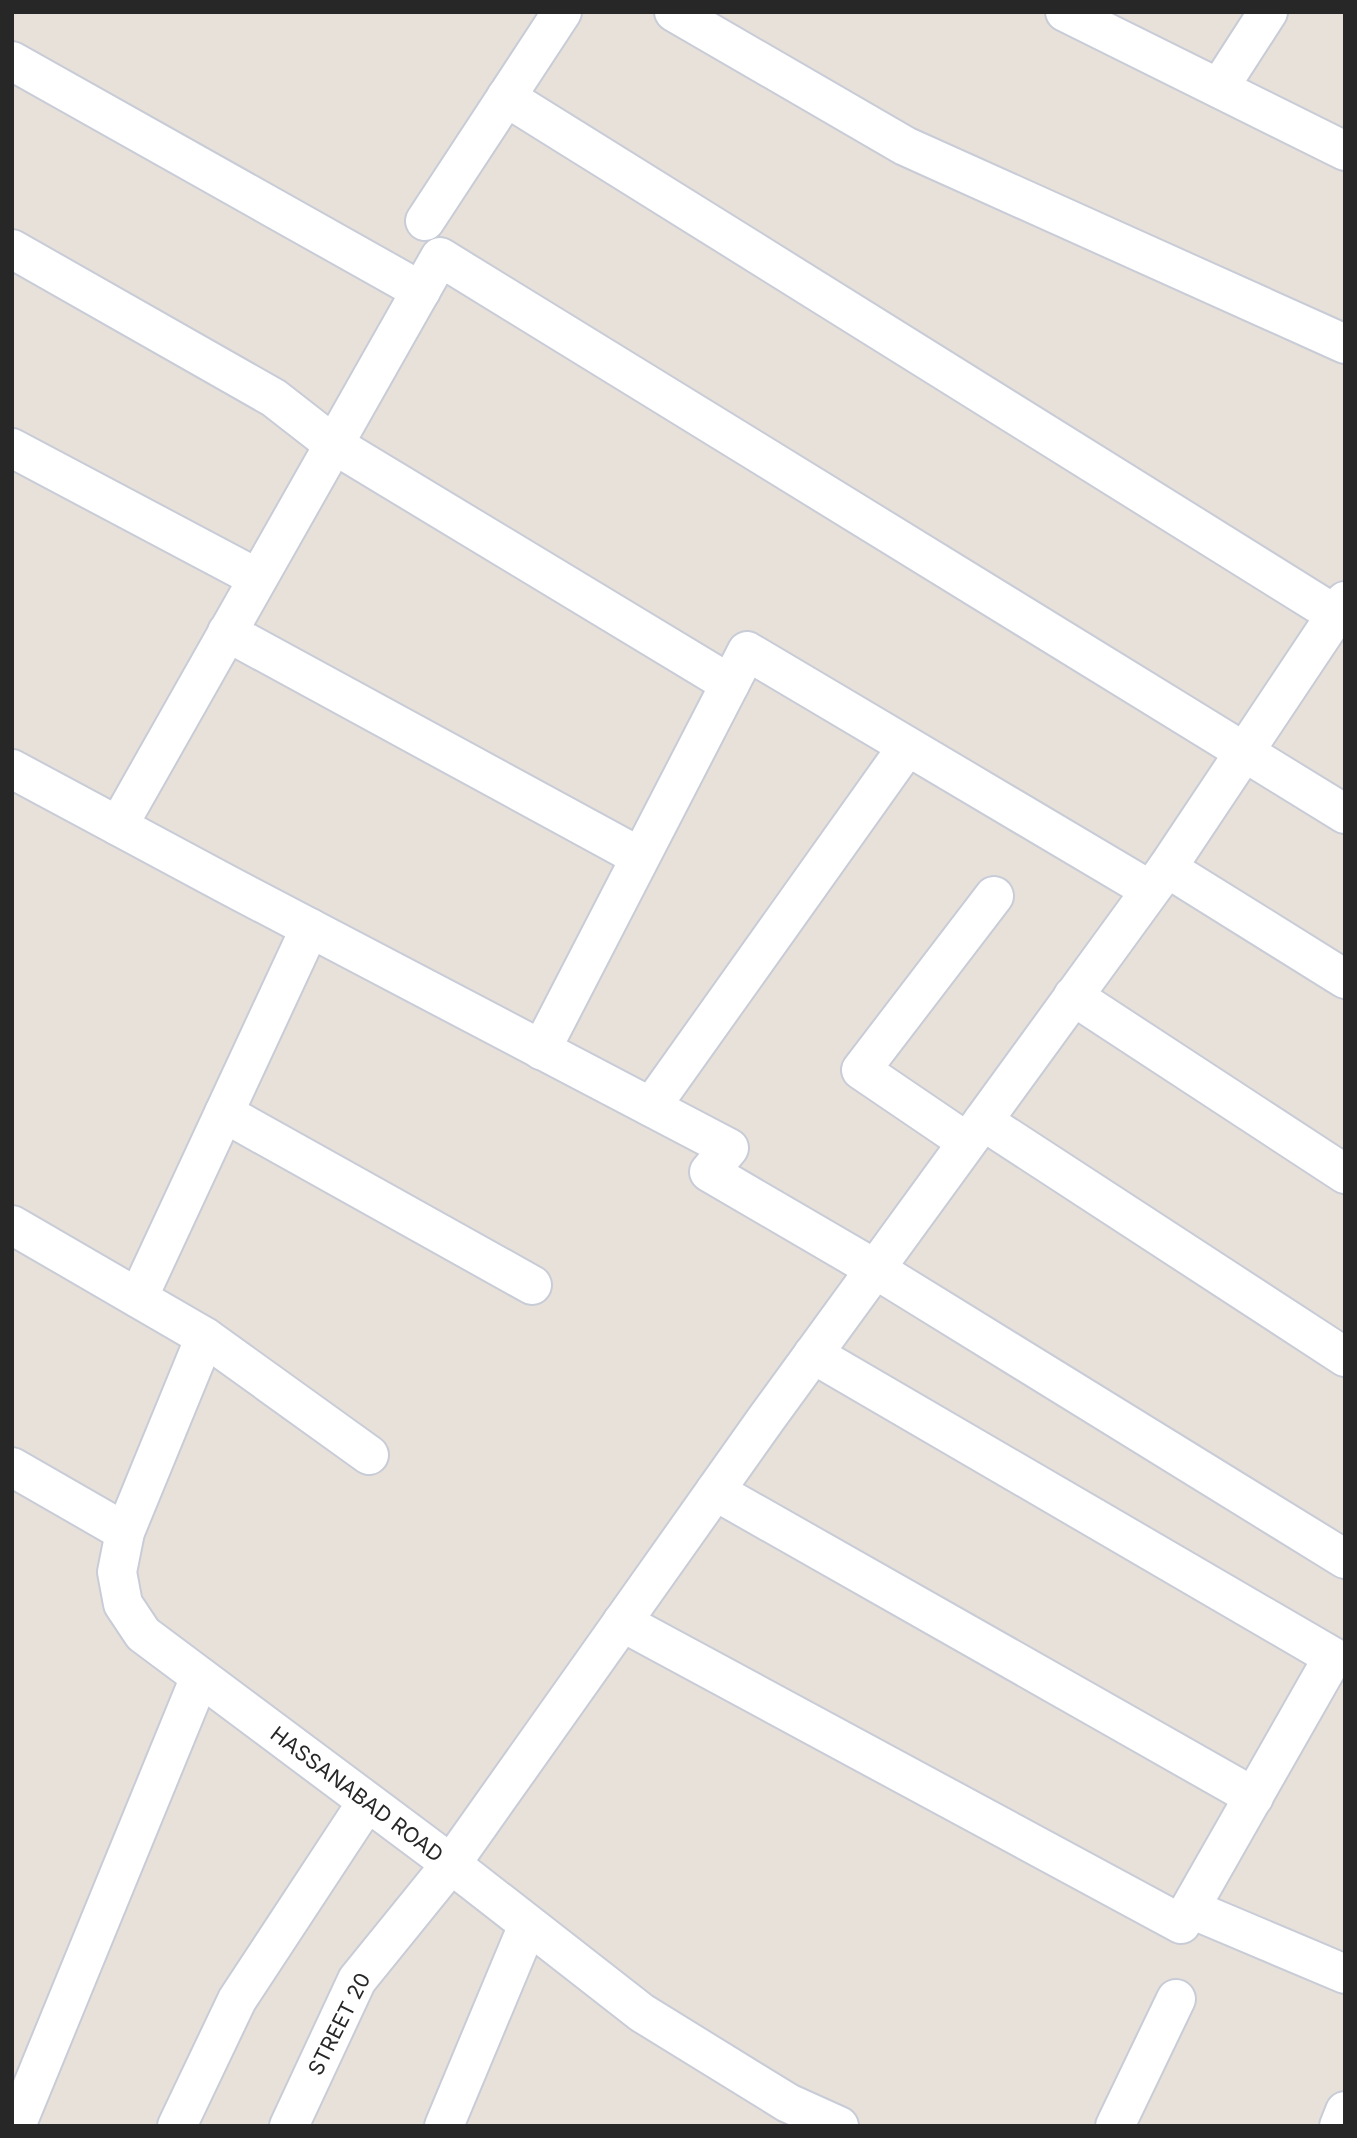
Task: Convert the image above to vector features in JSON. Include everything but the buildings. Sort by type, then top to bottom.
[{"type":"street","points":[[425,221],[562,12]]},
{"type":"street","points":[[674,12],[905,146],[1345,344]]},
{"type":"street","points":[[1065,12],[1345,151]]},
{"type":"street","points":[[1219,89],[1268,12]]},
{"type":"street","points":[[12,61],[421,291]]},
{"type":"street","points":[[506,97],[1340,608]]},
{"type":"street","points":[[12,249],[274,398],[333,444],[730,684]]},
{"type":"street","points":[[118,825],[440,257],[1345,814]]},
{"type":"street","points":[[12,448],[257,578]]},
{"type":"street","name":"STREET 20","points":[[289,2126],[357,1980],[451,1864],[813,1354],[1158,879],[1340,608]]},
{"type":"street","points":[[227,632],[640,857]]},
{"type":"street","points":[[541,1050],[747,651],[907,747],[1345,979]]},
{"type":"street","points":[[651,1107],[907,747]]},
{"type":"street","points":[[12,769],[729,1148],[709,1172],[876,1269],[1345,1559]]},
{"type":"street","points":[[994,896],[861,1070],[975,1132],[1345,1357]]},
{"type":"street","points":[[138,1298],[310,928]]},
{"type":"street","points":[[1073,996],[1345,1174]]},
{"type":"street","points":[[224,1114],[533,1284]]},
{"type":"street","points":[[12,1225],[205,1337],[369,1455]]},
{"type":"street","name":"HASSANABAD ROAD","points":[[205,1337],[125,1532],[117,1572],[123,1604],[143,1634],[451,1864],[642,2013],[788,2103],[839,2126]]},
{"type":"street","points":[[622,1622],[1181,1924],[1254,1797],[1339,1660],[813,1354]]},
{"type":"street","points":[[12,1467],[125,1532]]},
{"type":"street","points":[[715,1491],[1254,1797]]},
{"type":"street","points":[[16,2126],[200,1677]]},
{"type":"street","points":[[177,2126],[237,2000],[367,1802]]},
{"type":"street","points":[[1191,1909],[1345,1974]]},
{"type":"street","points":[[444,2126],[528,1925]]},
{"type":"street","points":[[1115,2126],[1176,1999]]},
{"type":"street","points":[[1339,2126],[1345,2112]]}]
